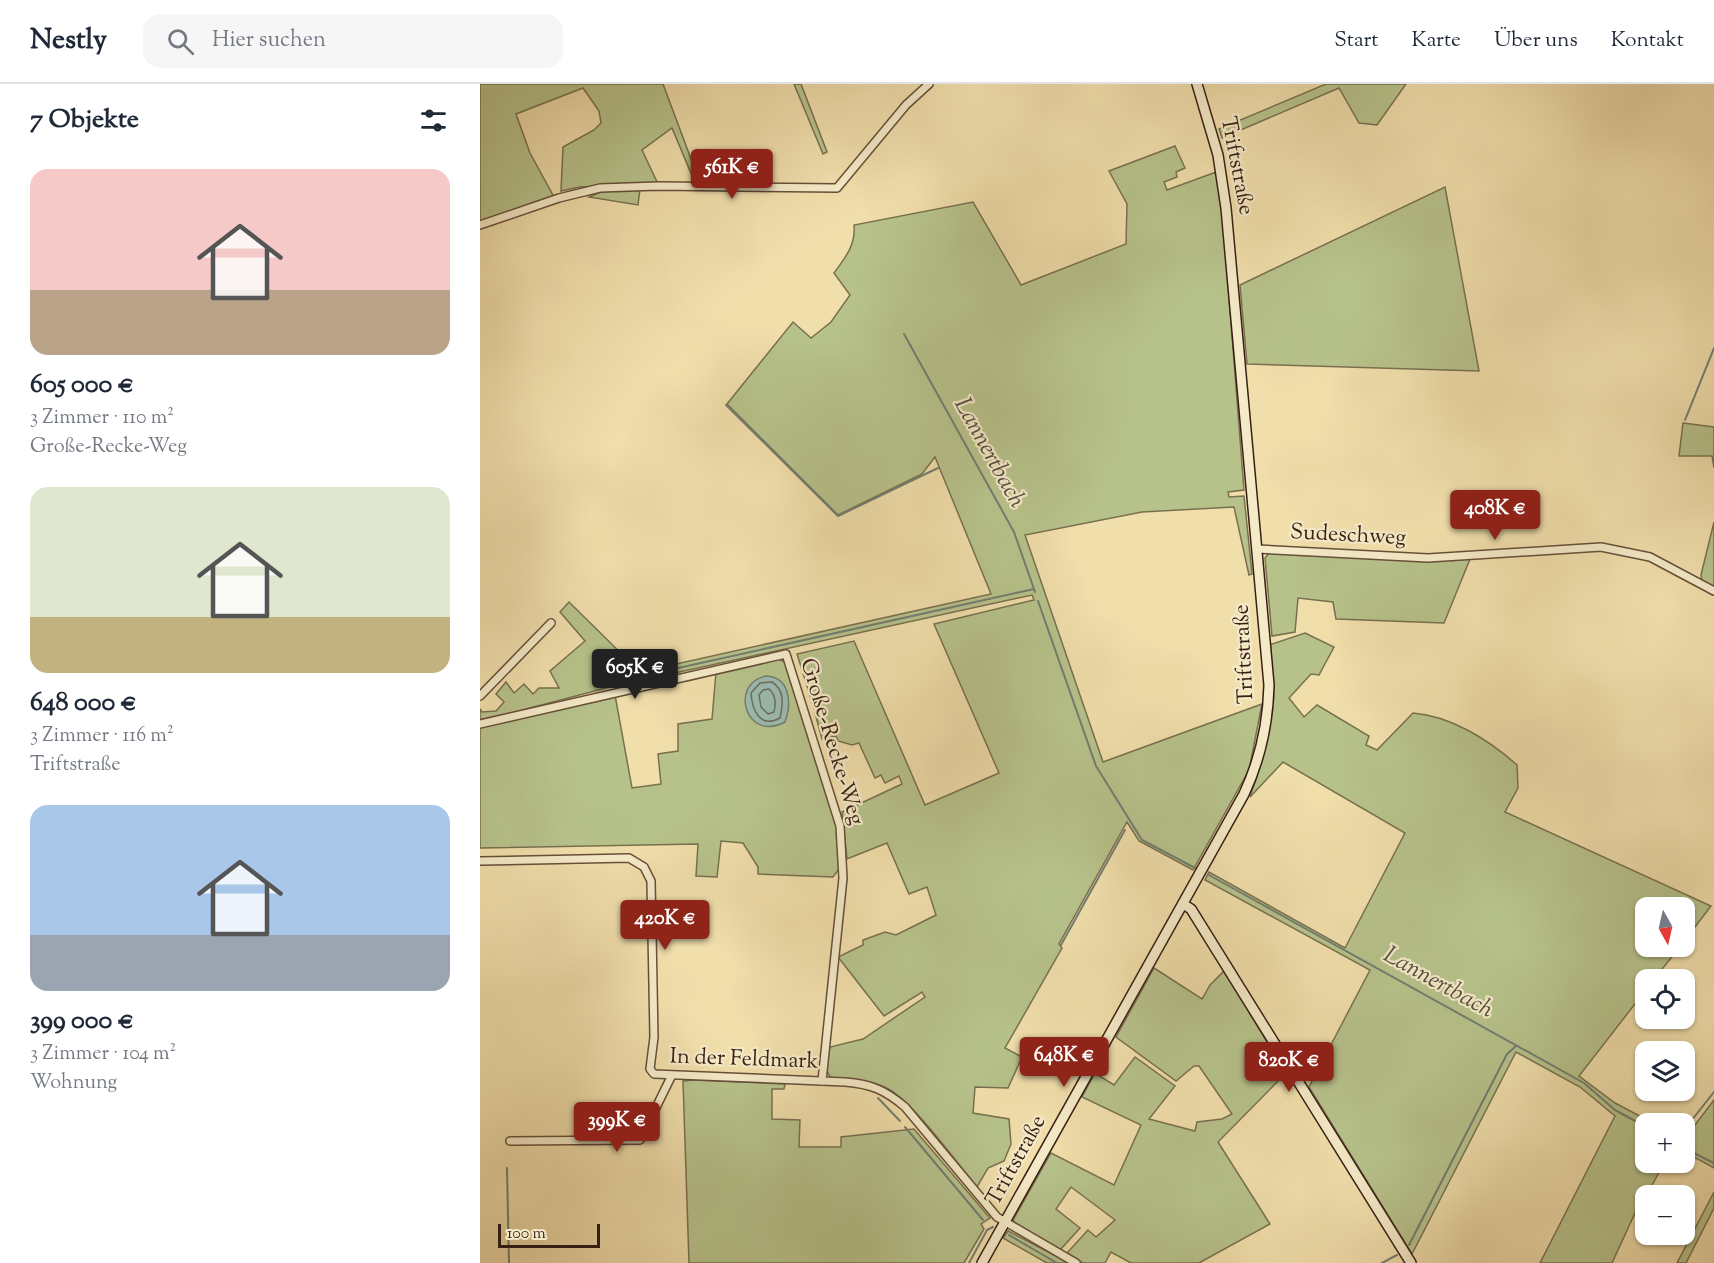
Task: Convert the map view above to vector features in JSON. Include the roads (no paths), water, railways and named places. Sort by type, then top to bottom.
[{"type":"street","points":[[480,225],[559,198],[600,189],[658,186],[837,188],[906,105],[929,84]]},
{"type":"street","name":"Triftstraße","points":[[982,1263],[1244,794],[1255,771],[1263,742],[1269,685],[1226,208],[1218,155],[1197,84]]},
{"type":"street","name":"Sudeschweg","points":[[1258,549],[1428,558],[1601,547],[1650,557],[1670,565],[1714,591]]},
{"type":"street","points":[[480,696],[551,623]]},
{"type":"street","name":"Große-Recke-Weg","points":[[480,724],[786,654],[840,825],[843,842],[843,878],[822,1081]]},
{"type":"street","name":"In der Feldmark","points":[[480,861],[629,858],[644,867],[651,880],[654,1037],[650,1069],[654,1074],[671,1077],[822,1081],[862,1084],[887,1091],[905,1107],[1005,1223],[1076,1263]]},
{"type":"street","points":[[1183,904],[1191,909],[1411,1263]]},
{"type":"street","points":[[510,1142],[640,1140],[671,1077]]},
{"type":"water","points":[[766,676],[780,681],[787,692],[788,699],[785,722],[771,726],[760,725],[752,719],[745,699],[748,689],[755,681]]},
{"type":"waterway","name":"Lannertbach","points":[[904,334],[1014,532],[1035,592]]},
{"type":"waterway","points":[[1685,420],[1714,348]]},
{"type":"waterway","points":[[726,405],[838,516],[938,468]]},
{"type":"waterway","points":[[615,682],[1034,589]]},
{"type":"waterway","name":"Lannertbach","points":[[1038,601],[1096,766],[1142,840],[1197,869]]},
{"type":"waterway","points":[[1061,945],[1125,830]]},
{"type":"waterway","name":"Lannertbach","points":[[1209,875],[1584,1083],[1615,1110],[1635,1121]]},
{"type":"waterway","points":[[1409,1245],[1507,1054],[1516,1046]]},
{"type":"waterway","points":[[1695,1116],[1714,1092]]},
{"type":"waterway","points":[[878,1098],[900,1121]]},
{"type":"waterway","points":[[905,1127],[983,1220]]},
{"type":"waterway","name":"Lannertbach","points":[[1695,1154],[1714,1163]]},
{"type":"waterway","points":[[507,1168],[509,1263]]},
{"type":"waterway","points":[[969,1263],[987,1230],[993,1227]]},
{"type":"waterway","points":[[1009,1235],[1057,1263]]},
{"type":"waterway","points":[[1382,1263],[1397,1255]]}]
